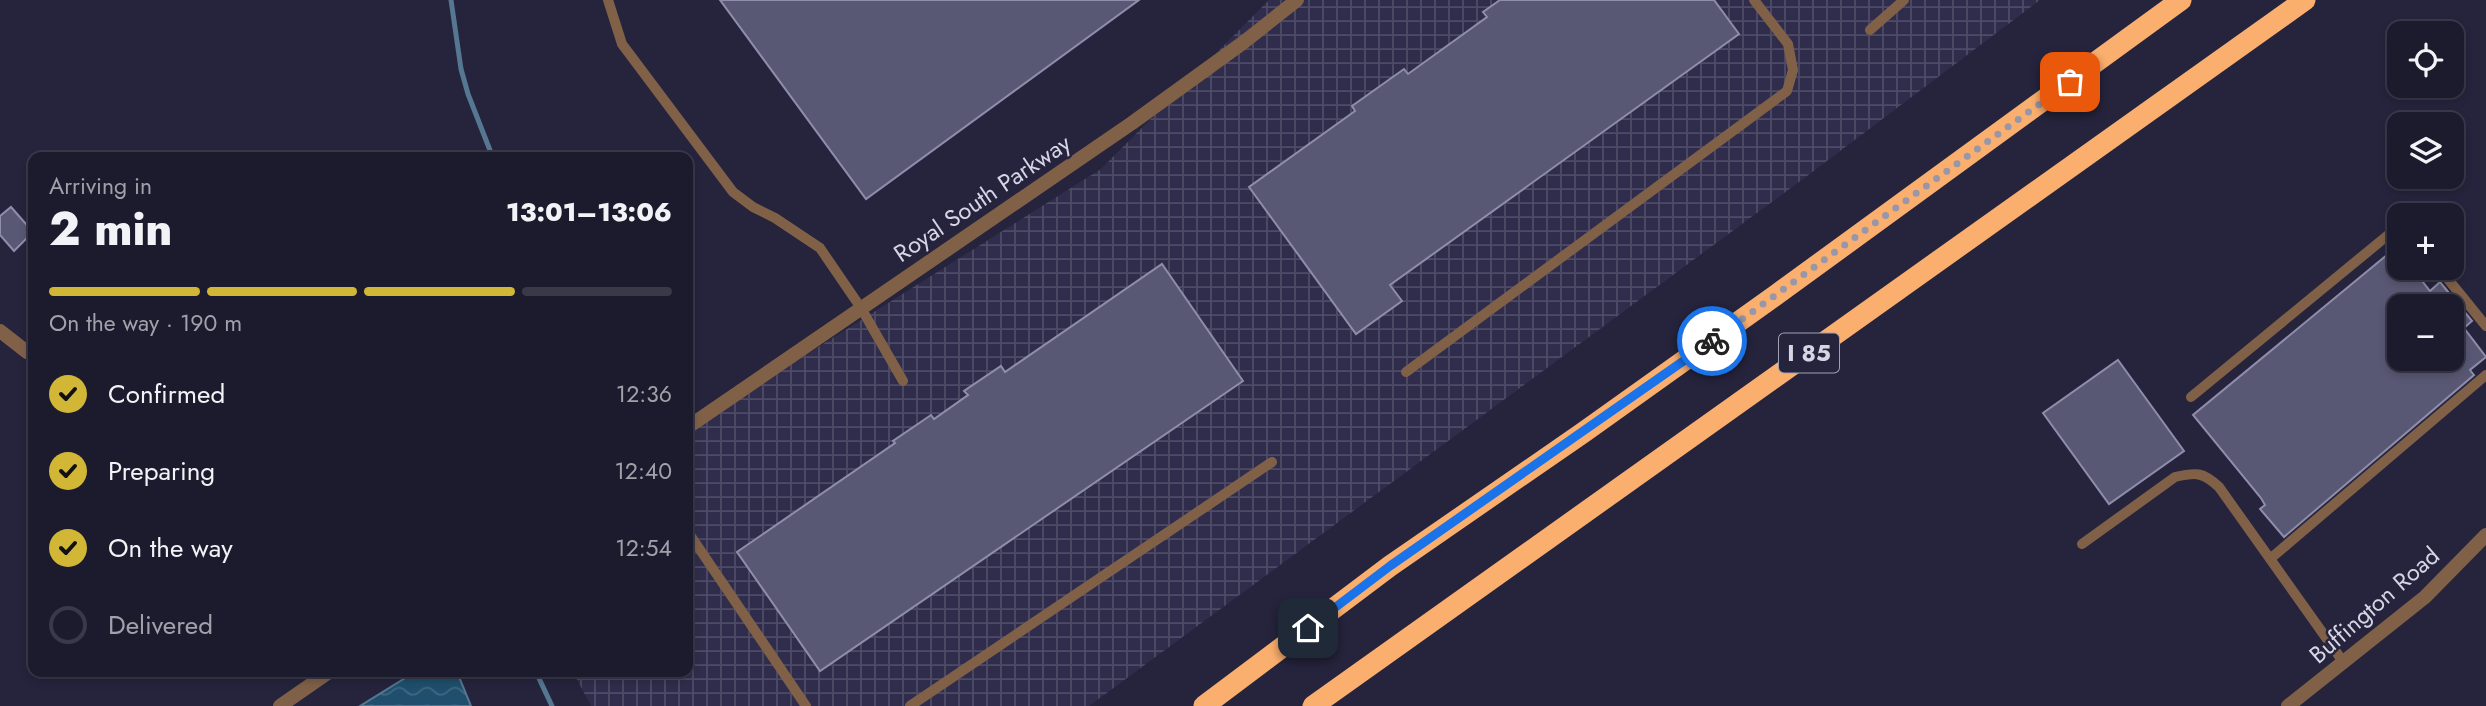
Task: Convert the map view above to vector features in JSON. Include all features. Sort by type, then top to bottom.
[{"type":"highway","name":"I 85","points":[[1204,706],[1390,566],[1742,319],[2181,0]]},
{"type":"highway","name":"I 85","points":[[1313,706],[2305,0]]},
{"type":"street","name":"Royal South Parkway","points":[[693,424],[1132,123],[1297,0]]},
{"type":"street","points":[[0,331],[28,352]]},
{"type":"street","name":"Buffington Road","points":[[2288,706],[2425,597],[2486,535]]},
{"type":"street","points":[[280,706],[322,677]]},
{"type":"lane","points":[[608,0],[622,44],[733,192],[820,248],[861,308],[903,381]]},
{"type":"lane","points":[[1406,372],[1787,91],[1793,70],[1788,44],[1754,0]]},
{"type":"lane","points":[[1870,30],[1904,0]]},
{"type":"lane","points":[[2191,397],[2387,236]]},
{"type":"lane","points":[[2449,280],[2486,326]]},
{"type":"lane","points":[[2270,559],[2486,376]]},
{"type":"lane","points":[[910,706],[1272,462]]},
{"type":"lane","points":[[2082,544],[2175,477],[2206,475],[2219,487],[2344,663]]},
{"type":"lane","points":[[693,539],[806,706]]},
{"type":"shaded area","points":[[1269,0],[2040,0],[1807,176],[1089,706],[591,706],[576,677],[693,677],[693,426],[1101,169]]},
{"type":"water","points":[[407,677],[459,677],[471,706],[360,706]]},
{"type":"building","points":[[720,0],[1139,0],[866,199]]},
{"type":"building","points":[[1500,0],[1714,0],[1739,34],[1390,285],[1402,301],[1356,334],[1249,187],[1355,111],[1352,106],[1404,69],[1408,74],[1487,17],[1483,12]]},
{"type":"building","points":[[11,207],[28,226],[28,237],[14,251],[0,235],[0,216]]},
{"type":"building","points":[[2387,255],[2387,280],[2421,280],[2430,291],[2440,282],[2450,294],[2387,294],[2387,371],[2464,371],[2464,328],[2486,357],[2470,370],[2474,375],[2284,537],[2260,509],[2265,505],[2193,415]]},
{"type":"building","points":[[1162,264],[1243,381],[820,671],[737,552],[895,443],[893,441],[931,415],[934,419],[968,395],[964,391],[1001,366],[1005,372]]},
{"type":"building","points":[[2464,311],[2472,321],[2464,328]]},
{"type":"building","points":[[2118,360],[2184,451],[2109,504],[2043,413]]},
{"type":"waterway","points":[[451,0],[461,69],[491,152]]},
{"type":"waterway","points":[[538,677],[552,706]]},
{"type":"way so far","points":[[1712,341],[2070,82]]},
{"type":"route","points":[[1308,628],[1390,566],[1712,341]]}]
